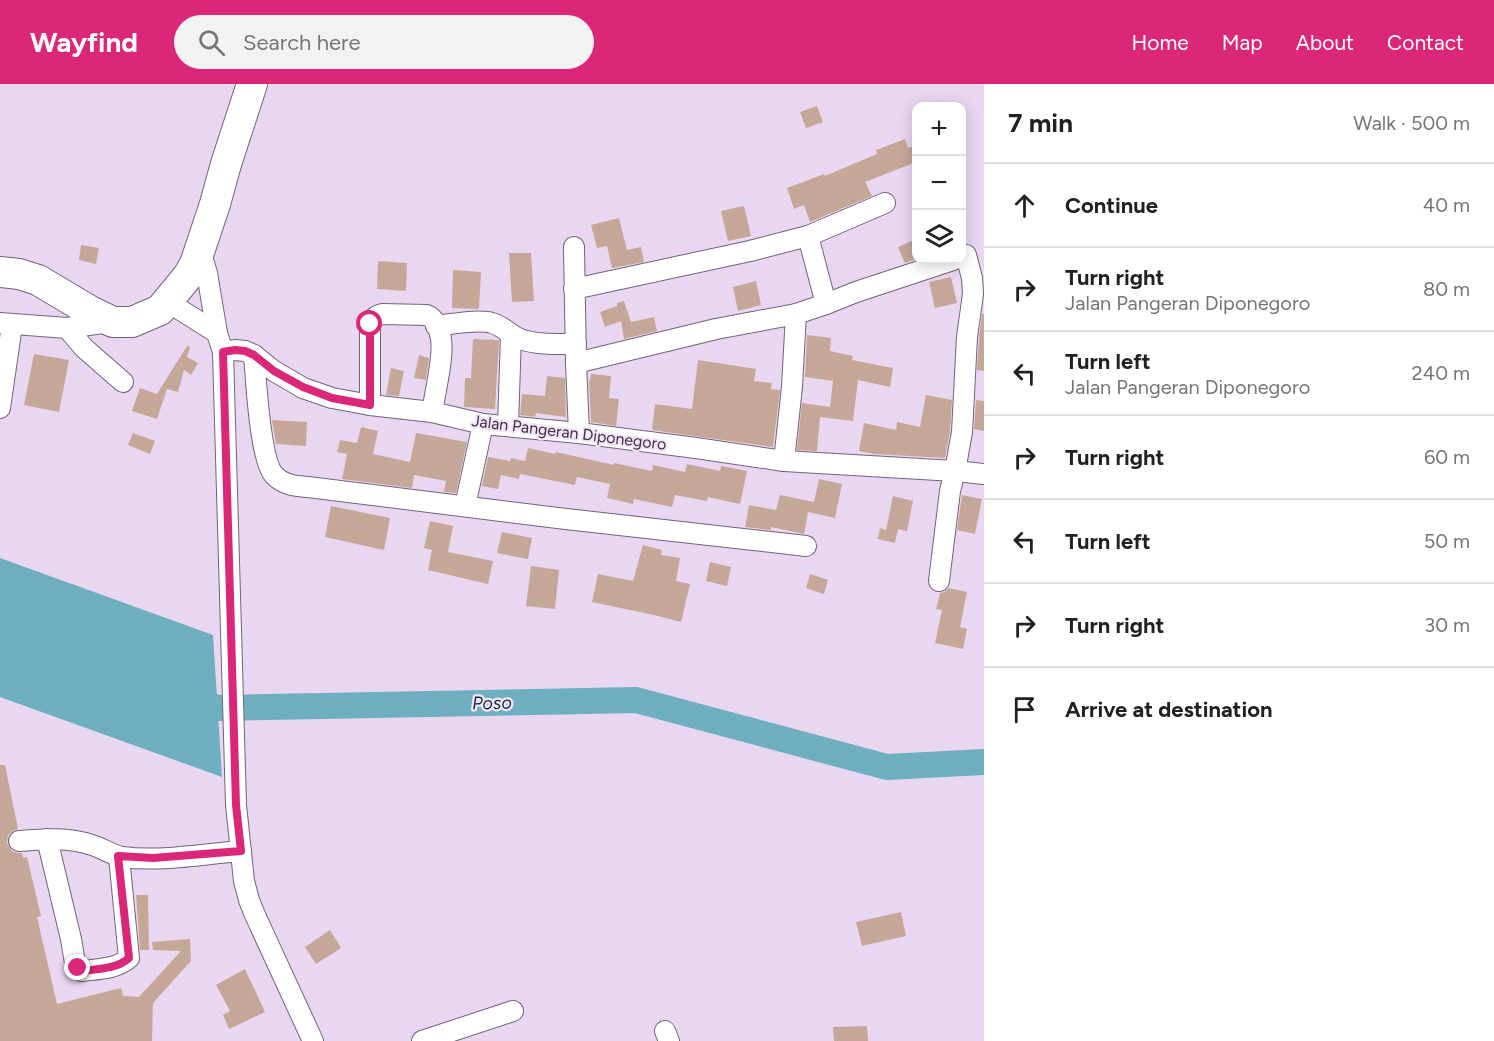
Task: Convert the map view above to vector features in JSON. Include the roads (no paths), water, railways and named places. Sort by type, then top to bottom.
[{"type":"highway","points":[[0,272],[39,280],[113,322],[141,320],[160,310],[188,276],[200,250],[252,84]]},
{"type":"street","points":[[574,289],[750,251],[808,236],[885,203]]},
{"type":"street","points":[[808,236],[826,304]]},
{"type":"street","points":[[574,247],[579,433]]},
{"type":"street","points":[[200,250],[223,352],[236,805],[244,881],[249,900],[313,1041]]},
{"type":"street","points":[[939,581],[950,491],[962,432],[967,337],[973,294],[972,278],[966,255]]},
{"type":"street","points":[[436,326],[491,323],[505,328],[519,339],[576,354],[796,314],[939,264]]},
{"type":"street","points":[[168,302],[218,333]]},
{"type":"street","points":[[370,405],[370,324],[372,319],[382,314],[427,315],[433,318],[441,338],[441,353],[432,412]]},
{"type":"street","points":[[784,461],[792,387],[796,314]]},
{"type":"street","points":[[0,408],[6,324],[67,328],[113,322]]},
{"type":"street","points":[[67,328],[84,348],[123,381]]},
{"type":"street","points":[[508,426],[511,334]]},
{"type":"street","points":[[223,352],[235,350],[254,355],[260,424],[268,465],[279,480],[294,485],[806,546]]},
{"type":"street","name":"Jalan Pangeran Diponegoro","points":[[254,355],[274,371],[303,387],[332,398],[370,405],[432,412],[483,423],[579,433],[784,461],[984,474]]},
{"type":"street","points":[[465,506],[483,423]]},
{"type":"street","points":[[47,839],[75,963],[82,971],[115,966],[129,958],[118,856]]},
{"type":"street","points":[[19,841],[72,840],[92,845],[118,856],[153,858],[241,851]]},
{"type":"street","points":[[422,1041],[452,1036],[513,1011]]},
{"type":"water","points":[[0,558],[213,635],[222,777],[0,697]]},
{"type":"waterway","name":"Poso","points":[[185,698],[218,708],[636,700],[887,767],[984,762]]}]
